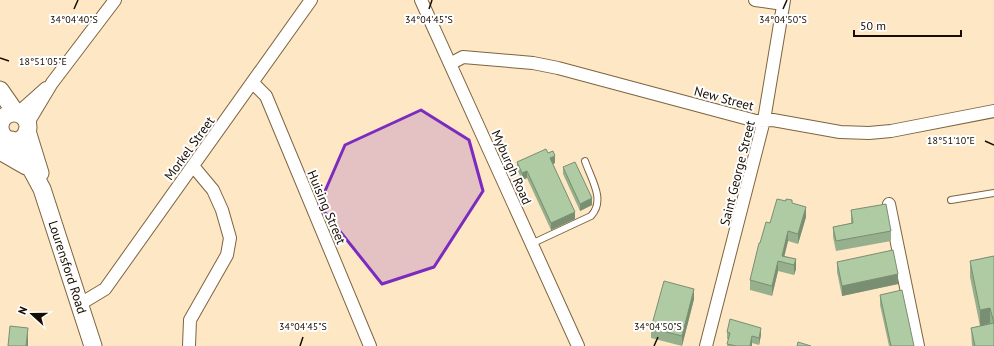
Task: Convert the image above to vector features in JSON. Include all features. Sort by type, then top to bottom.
[{"type":"street","points":[[22,120],[6,115],[3,133],[21,139],[22,120],[52,84],[114,0]]},
{"type":"street","name":"Morkel Street","points":[[80,304],[105,289],[312,0]]},
{"type":"street","name":"Myburgh Road","points":[[421,0],[578,346]]},
{"type":"street","name":"Saint George Street","points":[[706,346],[764,120],[784,2],[755,0]]},
{"type":"street","name":"New Street","points":[[450,64],[463,57],[534,63],[558,68],[756,121],[773,120],[840,132],[869,133],[891,131],[994,111]]},
{"type":"street","name":"Huising Street","points":[[252,83],[266,96],[370,346]]},
{"type":"street","name":"Lourensford Road","points":[[0,90],[22,120],[35,153],[42,189],[93,346]]},
{"type":"street","name":"Lourensford Road","points":[[3,133],[20,161],[34,173],[42,189]]},
{"type":"street","points":[[189,346],[190,320],[227,255],[230,238],[222,210],[213,190],[193,166]]},
{"type":"street","points":[[889,204],[918,346]]},
{"type":"lane","points":[[531,244],[591,216],[595,212],[599,199],[585,161]]},
{"type":"lane","points":[[951,200],[994,192]]},
{"type":"highlighted area","points":[[421,110],[469,140],[483,191],[434,267],[382,284],[319,205],[345,145]]},
{"type":"building","points":[[546,149],[548,153],[553,151],[555,156],[550,158],[575,212],[551,223],[527,171],[522,173],[517,162]]},
{"type":"building","points":[[575,162],[592,198],[580,204],[563,167]]},
{"type":"building","points":[[777,199],[786,201],[786,199],[792,200],[792,203],[806,207],[798,234],[788,231],[782,256],[796,259],[794,265],[778,261],[772,286],[750,280],[766,222],[770,223]]},
{"type":"building","points":[[886,204],[891,231],[836,241],[833,227],[853,223],[851,210]]},
{"type":"building","points":[[893,250],[898,274],[842,286],[837,262]]},
{"type":"building","points":[[994,256],[994,323],[990,308],[980,310],[970,261]]},
{"type":"building","points":[[664,281],[694,289],[682,336],[651,328]]},
{"type":"building","points":[[902,290],[914,346],[891,346],[880,295]]},
{"type":"building","points":[[730,319],[761,328],[759,338],[752,336],[750,346],[736,346],[727,344],[730,333],[727,332]]},
{"type":"building","points":[[994,323],[994,346],[975,346],[971,328]]},
{"type":"building","points":[[10,326],[28,328],[26,346],[8,346]]},
{"type":"building","points":[[798,342],[811,346],[797,346]]}]
